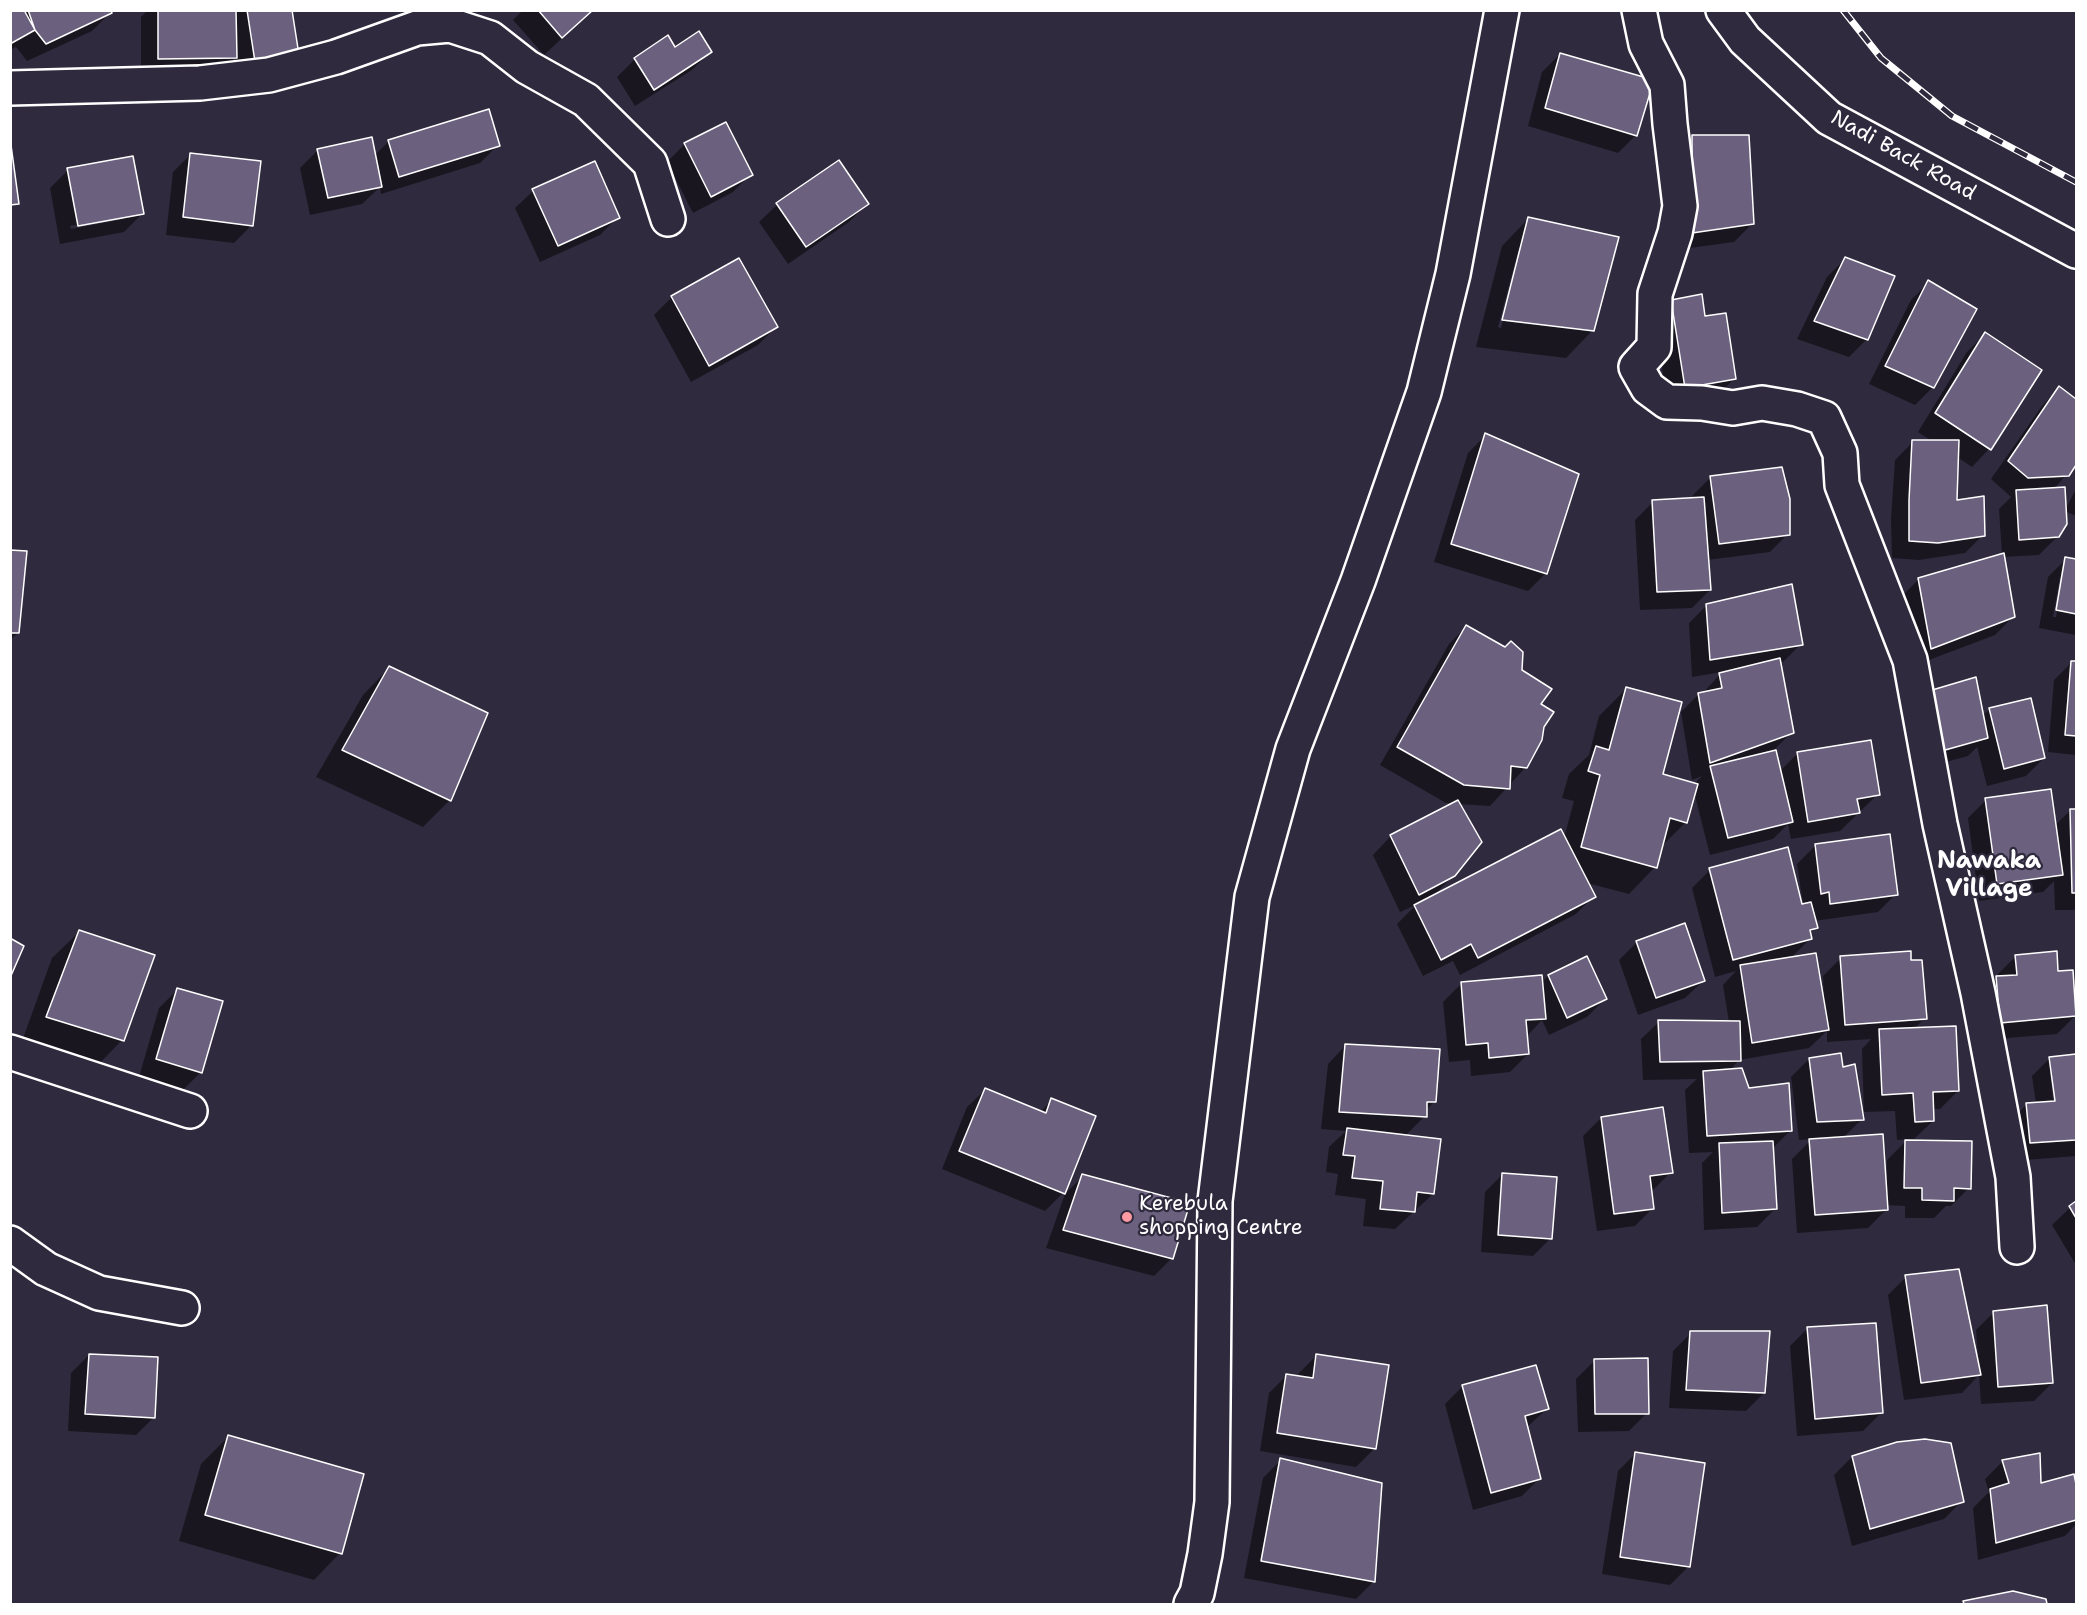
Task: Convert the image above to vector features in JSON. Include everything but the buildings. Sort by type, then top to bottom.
[{"type":"main road","points":[[1191,1605],[1197,1593],[1205,1554],[1212,1502],[1215,1201],[1252,897],[1293,749],[1358,581],[1424,392],[1453,274],[1502,10]]},
{"type":"main road","points":[[1639,10],[1646,44],[1667,85],[1680,206],[1675,233],[1655,294],[1654,347],[1636,367],[1648,388],[1667,402],[1702,403],[1733,408],[1762,403],[1797,409],[1824,418],[1840,453],[1842,485],[1910,660],[1940,824],[1978,993],[2013,1177],[2017,1247]]},
{"type":"main road","name":"Nadi Back Road","points":[[1723,10],[1745,40],[1829,118],[2076,251]]},
{"type":"main road","points":[[10,88],[200,84],[269,75],[336,57],[417,28],[450,25],[490,38],[527,67],[586,100],[650,163],[668,219]]},
{"type":"main road","points":[[10,1052],[190,1111]]},
{"type":"main road","points":[[10,1243],[46,1269],[99,1293],[182,1308]]},
{"type":"railway","points":[[1843,10],[1881,58],[1952,116],[2076,182]]},
{"type":"place","name":"Kerebula shopping Centre","points":[[1127,1217]]},
{"type":"district","name":"Nawaka Village","points":[[1989,876]]}]
